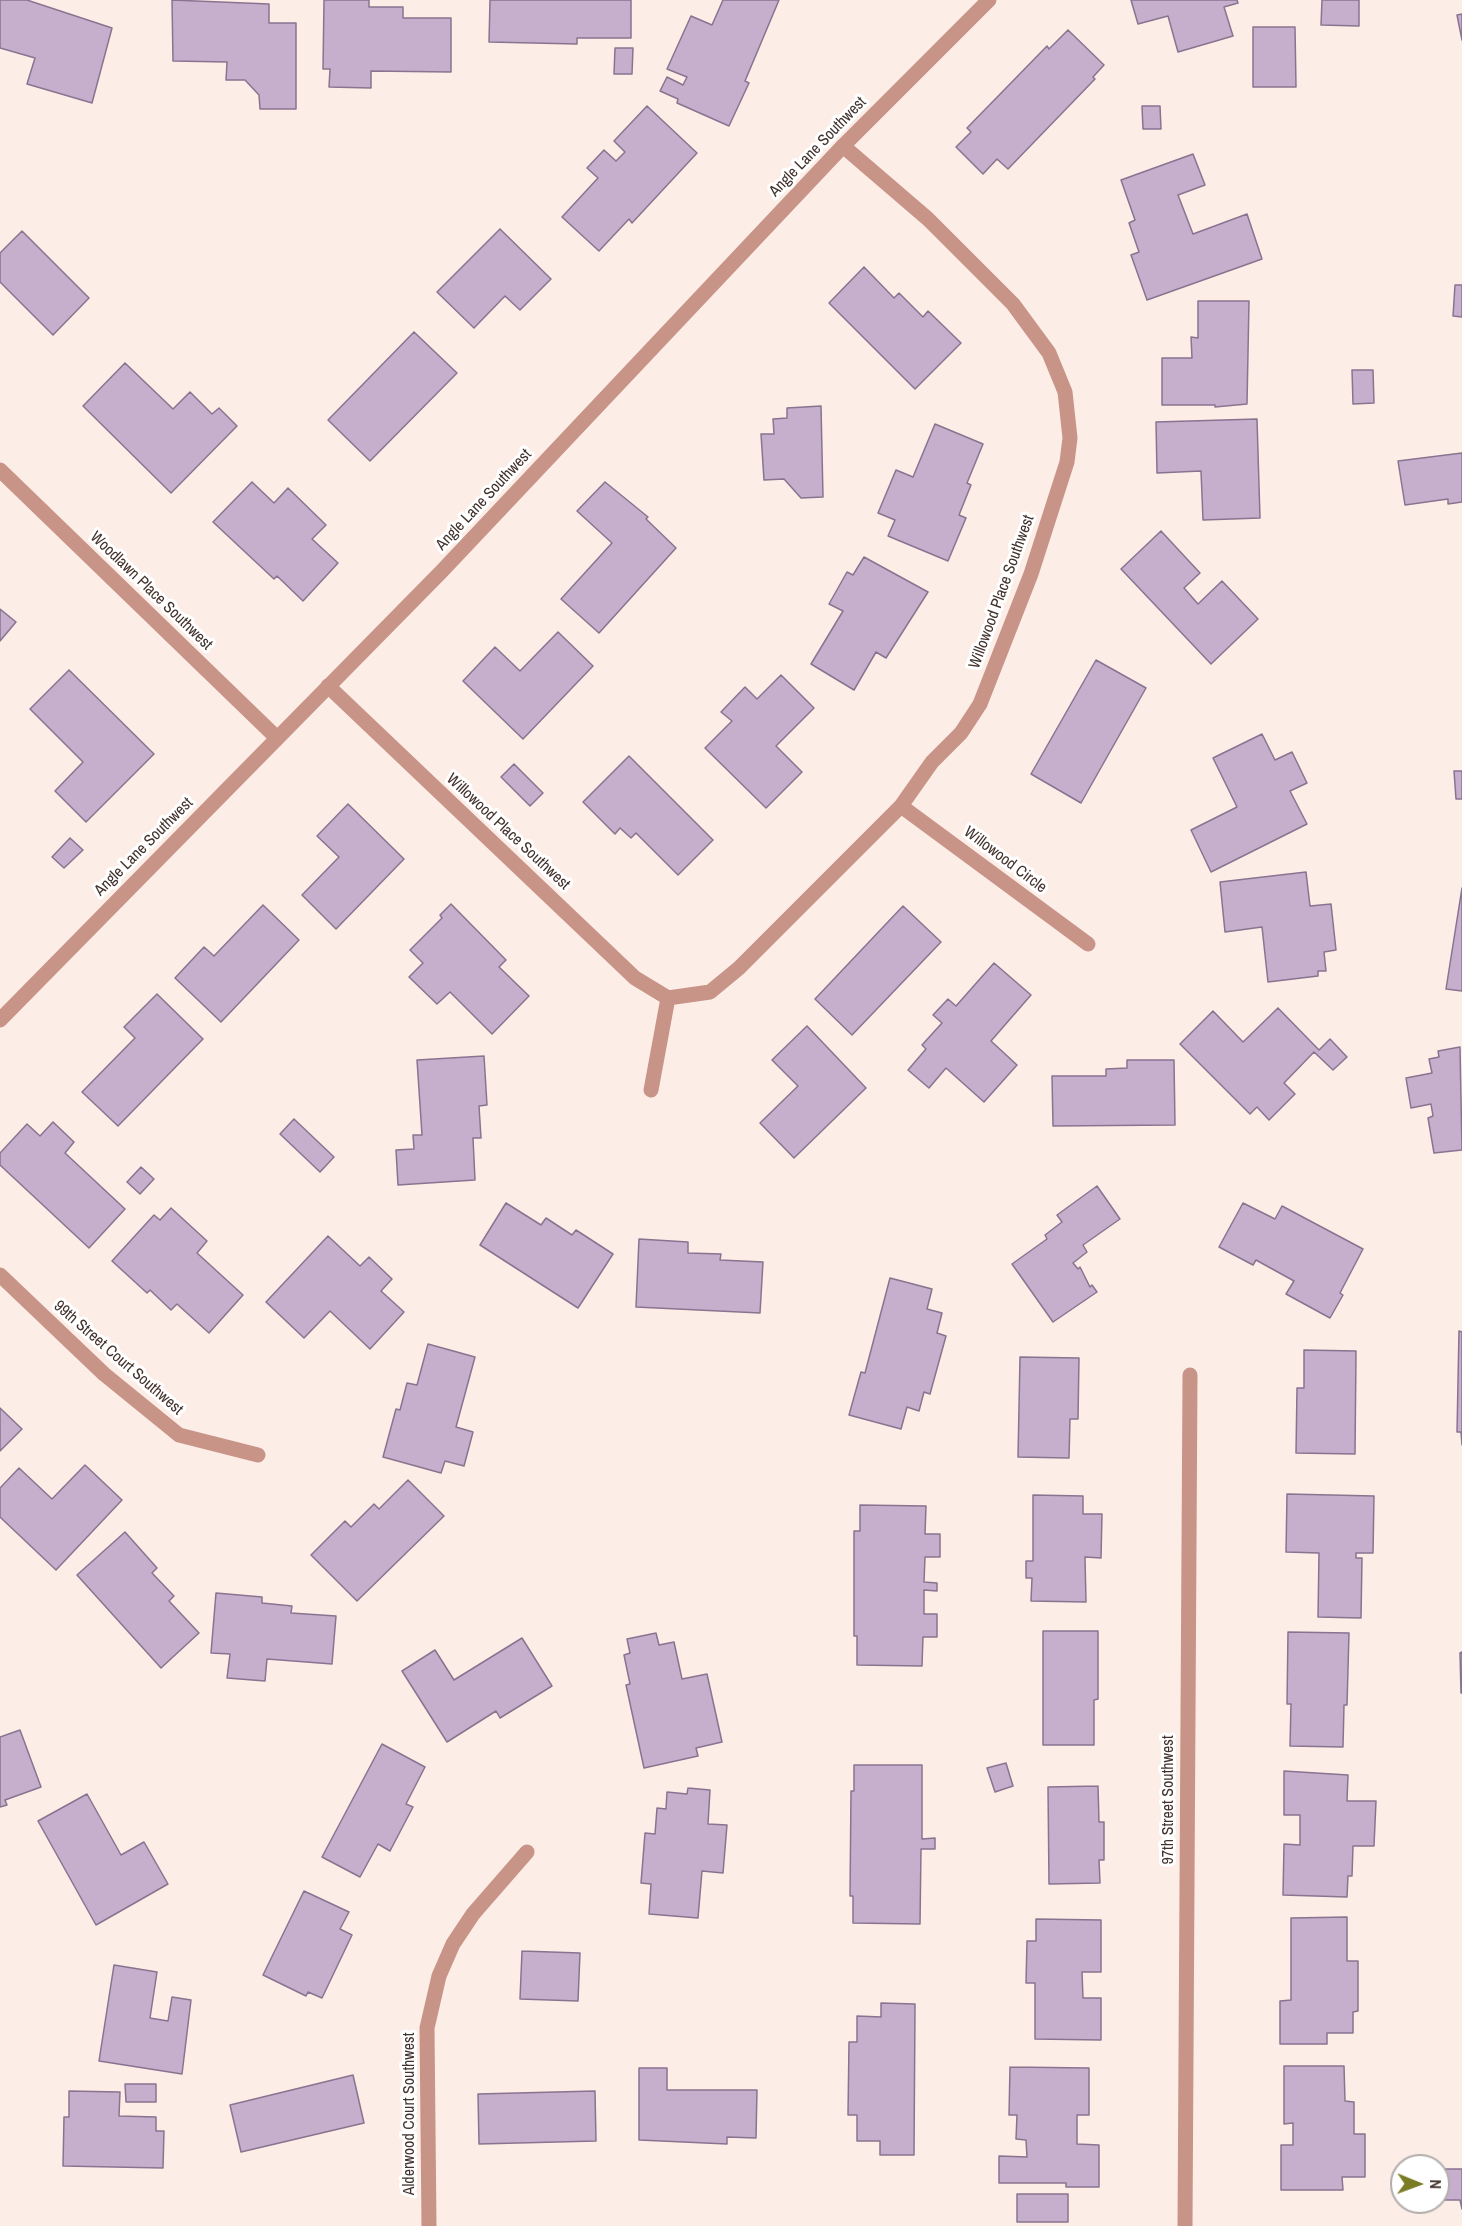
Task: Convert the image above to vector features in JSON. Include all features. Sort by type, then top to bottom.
[{"type":"street","name":"Angle Lane Southwest","points":[[0,1020],[441,572],[843,146],[989,0]]},
{"type":"street","name":"Willowood Place Southwest","points":[[328,686],[635,978],[668,998],[710,992],[739,968],[901,806],[932,762],[961,733],[980,704],[1031,574],[1067,462],[1070,438],[1065,392],[1049,353],[1014,304],[928,219],[843,146]]},
{"type":"street","name":"Woodlawn Place Southwest","points":[[0,470],[277,738]]},
{"type":"street","name":"Willowood Circle","points":[[901,806],[1088,944]]},
{"type":"street","points":[[651,1090],[668,998]]},
{"type":"street","name":"99th Street Court Southwest","points":[[0,1275],[104,1374],[179,1435],[258,1455]]},
{"type":"street","name":"97th Street Southwest","points":[[1185,2226],[1190,1375]]},
{"type":"street","name":"Alderwood Court Southwest","points":[[429,2226],[427,2028],[439,1976],[453,1944],[473,1914],[527,1852]]},
{"type":"building","points":[[0,0],[27,0],[112,28],[92,103],[27,84],[35,58],[0,48]]},
{"type":"building","points":[[172,0],[269,4],[269,23],[296,23],[296,109],[260,109],[259,95],[245,80],[226,80],[227,62],[173,61]]},
{"type":"building","points":[[324,0],[369,0],[369,7],[403,7],[403,18],[451,18],[451,72],[371,71],[371,88],[329,87],[330,69],[323,69]]},
{"type":"building","points":[[490,0],[631,0],[631,38],[577,38],[577,44],[489,42]]},
{"type":"building","points":[[723,0],[779,0],[745,81],[749,83],[729,126],[677,103],[678,99],[660,91],[667,77],[683,85],[687,77],[667,69],[691,16],[712,25]]},
{"type":"building","points":[[1131,0],[1237,0],[1238,3],[1224,7],[1233,36],[1178,52],[1168,16],[1138,24]]},
{"type":"building","points":[[1322,0],[1359,0],[1359,26],[1321,25]]},
{"type":"building","points":[[1462,14],[1462,40],[1457,15]]},
{"type":"building","points":[[1253,27],[1295,27],[1296,87],[1253,87]]},
{"type":"building","points":[[1068,30],[1104,65],[1093,77],[1095,79],[1008,169],[997,159],[983,174],[956,147],[971,132],[967,128],[1047,46],[1049,49]]},
{"type":"building","points":[[615,48],[633,48],[632,74],[614,74]]},
{"type":"building","points":[[647,106],[697,153],[632,223],[629,219],[599,251],[562,217],[598,178],[587,168],[604,150],[616,161],[625,152],[614,141]]},
{"type":"building","points":[[1142,106],[1160,106],[1161,129],[1143,129]]},
{"type":"building","points":[[1193,154],[1205,185],[1178,195],[1193,234],[1247,214],[1262,259],[1147,300],[1131,255],[1139,252],[1129,223],[1135,220],[1121,180]]},
{"type":"building","points":[[500,229],[551,279],[520,310],[505,296],[474,328],[437,292]]},
{"type":"building","points":[[22,231],[89,298],[53,335],[0,282],[0,253]]},
{"type":"building","points":[[864,267],[894,298],[899,293],[923,317],[928,311],[961,343],[915,389],[829,303]]},
{"type":"building","points":[[1455,285],[1462,285],[1462,317],[1453,316]]},
{"type":"building","points":[[1198,301],[1249,301],[1247,404],[1215,407],[1215,405],[1162,405],[1162,358],[1192,358],[1191,337],[1198,338]]},
{"type":"building","points":[[414,332],[457,373],[370,461],[328,420]]},
{"type":"building","points":[[125,363],[173,409],[190,392],[212,414],[219,408],[237,426],[171,493],[83,406]]},
{"type":"building","points":[[1352,370],[1373,370],[1374,403],[1353,404]]},
{"type":"building","points":[[821,406],[823,497],[801,498],[784,479],[764,480],[761,434],[774,434],[773,419],[787,418],[787,408]]},
{"type":"building","points":[[1257,419],[1260,518],[1203,520],[1201,471],[1157,473],[1156,422]]},
{"type":"building","points":[[935,424],[983,444],[967,483],[971,485],[959,515],[966,518],[948,561],[888,536],[895,520],[878,513],[896,470],[913,477]]},
{"type":"building","points":[[1462,453],[1462,502],[1448,504],[1448,499],[1405,505],[1398,461]]},
{"type":"building","points":[[252,482],[274,503],[288,488],[326,525],[312,539],[338,563],[303,601],[277,576],[274,579],[213,522]]},
{"type":"building","points":[[605,482],[648,517],[646,519],[676,548],[599,633],[561,599],[612,543],[577,511]]},
{"type":"building","points":[[1161,531],[1200,573],[1184,588],[1198,604],[1222,581],[1258,619],[1211,664],[1121,569]]},
{"type":"building","points":[[864,557],[928,592],[886,658],[876,652],[854,690],[811,664],[843,611],[829,604],[847,572],[853,575]]},
{"type":"building","points":[[0,609],[16,622],[0,641]]},
{"type":"building","points":[[558,632],[593,666],[523,739],[463,681],[495,647],[520,671]]},
{"type":"building","points":[[1096,660],[1146,688],[1081,803],[1031,774]]},
{"type":"building","points":[[69,670],[154,754],[86,822],[55,791],[83,762],[30,709]]},
{"type":"building","points":[[781,675],[814,708],[776,746],[802,772],[766,808],[705,748],[732,721],[721,712],[745,687],[757,699]]},
{"type":"building","points":[[1262,734],[1275,760],[1292,752],[1307,783],[1290,791],[1307,824],[1211,872],[1191,830],[1237,807],[1213,758]]},
{"type":"building","points":[[629,756],[713,840],[678,875],[636,833],[631,838],[620,828],[615,834],[583,802]]},
{"type":"building","points":[[514,764],[543,793],[530,806],[501,777]]},
{"type":"building","points":[[1454,771],[1462,771],[1462,799],[1456,799]]},
{"type":"building","points":[[348,804],[404,859],[336,929],[302,895],[339,857],[317,836]]},
{"type":"building","points":[[70,838],[83,850],[64,868],[52,857]]},
{"type":"building","points":[[1306,872],[1310,906],[1331,904],[1336,950],[1324,952],[1326,971],[1318,971],[1318,976],[1268,982],[1262,927],[1225,932],[1220,882]]},
{"type":"building","points":[[1462,888],[1462,991],[1446,989]]},
{"type":"building","points":[[451,904],[506,960],[499,967],[529,996],[492,1034],[450,992],[437,1004],[409,977],[423,963],[410,950],[442,918],[440,915]]},
{"type":"building","points":[[263,905],[299,940],[221,1022],[175,978],[204,947],[214,956]]},
{"type":"building","points":[[903,906],[941,942],[852,1035],[815,999]]},
{"type":"building","points":[[994,963],[1031,995],[991,1041],[1017,1065],[984,1102],[946,1068],[929,1088],[908,1070],[926,1049],[922,1045],[942,1023],[933,1015],[948,999],[956,1006]]},
{"type":"building","points":[[157,994],[203,1039],[118,1126],[82,1092],[135,1038],[124,1027]]},
{"type":"building","points":[[1278,1008],[1319,1050],[1330,1039],[1347,1057],[1333,1070],[1314,1052],[1284,1083],[1295,1094],[1269,1120],[1257,1107],[1250,1114],[1180,1044],[1213,1011],[1243,1042]]},
{"type":"building","points":[[807,1026],[866,1088],[794,1158],[760,1123],[798,1086],[772,1060]]},
{"type":"building","points":[[1460,1047],[1462,1150],[1434,1153],[1428,1118],[1433,1116],[1431,1104],[1411,1108],[1406,1078],[1432,1073],[1429,1059],[1439,1057],[1438,1051]]},
{"type":"building","points":[[484,1056],[487,1105],[479,1106],[481,1138],[473,1138],[475,1180],[398,1185],[396,1150],[414,1149],[413,1135],[422,1135],[417,1060]]},
{"type":"building","points":[[1127,1060],[1174,1060],[1175,1125],[1053,1126],[1052,1076],[1106,1076],[1106,1069],[1127,1068]]},
{"type":"building","points":[[294,1119],[334,1157],[320,1172],[280,1134]]},
{"type":"building","points":[[53,1122],[74,1142],[65,1153],[125,1209],[89,1248],[0,1165],[0,1153],[27,1124],[40,1136]]},
{"type":"building","points":[[141,1167],[154,1179],[140,1194],[127,1182]]},
{"type":"building","points":[[1097,1186],[1120,1219],[1083,1245],[1087,1252],[1073,1263],[1078,1269],[1080,1267],[1090,1287],[1092,1285],[1097,1292],[1053,1322],[1012,1264],[1047,1239],[1045,1235],[1062,1222],[1057,1215]]},
{"type":"building","points":[[506,1203],[541,1225],[546,1218],[572,1235],[576,1230],[613,1254],[578,1308],[480,1245]]},
{"type":"building","points":[[1243,1203],[1275,1219],[1282,1206],[1363,1249],[1340,1293],[1343,1295],[1330,1318],[1286,1294],[1294,1281],[1256,1260],[1253,1265],[1219,1247]]},
{"type":"building","points":[[171,1208],[207,1241],[197,1253],[243,1295],[209,1333],[177,1304],[171,1310],[150,1290],[147,1293],[112,1261],[154,1215],[160,1220]]},
{"type":"building","points":[[328,1236],[360,1266],[369,1257],[392,1279],[381,1291],[404,1312],[370,1349],[330,1311],[304,1338],[266,1302]]},
{"type":"building","points":[[639,1239],[688,1242],[688,1253],[721,1254],[720,1260],[763,1262],[760,1313],[636,1307]]},
{"type":"building","points":[[890,1278],[932,1289],[927,1309],[942,1313],[937,1333],[946,1336],[930,1394],[924,1392],[919,1411],[907,1407],[901,1429],[849,1415],[861,1372],[865,1373]]},
{"type":"building","points":[[1459,1331],[1462,1332],[1462,1445],[1461,1432],[1457,1432]]},
{"type":"building","points":[[428,1344],[475,1357],[456,1427],[473,1432],[464,1466],[445,1461],[441,1473],[383,1457],[396,1409],[400,1410],[407,1383],[417,1385]]},
{"type":"building","points":[[1304,1350],[1356,1351],[1355,1454],[1296,1453],[1297,1388],[1304,1388]]},
{"type":"building","points":[[1020,1357],[1079,1358],[1078,1419],[1070,1419],[1069,1458],[1018,1457]]},
{"type":"building","points":[[0,1408],[22,1429],[0,1451]]},
{"type":"building","points":[[85,1465],[122,1500],[56,1570],[0,1517],[0,1488],[19,1468],[52,1499]]},
{"type":"building","points":[[408,1480],[444,1516],[357,1601],[311,1555],[345,1521],[351,1527],[374,1504],[379,1509]]},
{"type":"building","points":[[1287,1494],[1374,1496],[1373,1553],[1356,1553],[1356,1558],[1362,1558],[1361,1618],[1318,1617],[1319,1553],[1286,1552]]},
{"type":"building","points":[[1033,1495],[1083,1496],[1083,1514],[1102,1514],[1101,1558],[1085,1557],[1086,1602],[1031,1601],[1032,1578],[1026,1578],[1026,1561],[1033,1561]]},
{"type":"building","points":[[860,1505],[926,1506],[925,1534],[940,1534],[940,1557],[925,1557],[924,1582],[937,1583],[937,1591],[924,1590],[924,1614],[937,1614],[937,1637],[923,1637],[922,1666],[857,1665],[857,1636],[854,1636],[854,1531],[860,1531]]},
{"type":"building","points":[[125,1532],[157,1568],[152,1573],[174,1596],[169,1601],[199,1633],[161,1668],[77,1575]]},
{"type":"building","points":[[216,1593],[262,1597],[262,1603],[292,1606],[291,1613],[336,1616],[332,1664],[267,1659],[265,1681],[227,1678],[230,1654],[211,1653]]},
{"type":"building","points":[[1043,1631],[1098,1631],[1098,1699],[1094,1700],[1094,1745],[1043,1745]]},
{"type":"building","points":[[1288,1632],[1349,1633],[1343,1747],[1290,1746],[1291,1704],[1287,1704]]},
{"type":"building","points":[[656,1633],[659,1645],[674,1642],[682,1679],[707,1674],[722,1742],[696,1748],[698,1756],[644,1768],[626,1685],[630,1684],[624,1655],[630,1653],[627,1639]]},
{"type":"building","points":[[522,1638],[552,1686],[500,1718],[496,1711],[447,1742],[402,1671],[435,1650],[454,1680]]},
{"type":"building","points":[[1462,1652],[1462,1693],[1461,1693],[1460,1653]]},
{"type":"building","points":[[20,1730],[41,1787],[5,1800],[7,1805],[0,1807],[0,1737]]},
{"type":"building","points":[[382,1744],[425,1767],[406,1804],[413,1807],[390,1851],[378,1844],[360,1877],[322,1857]]},
{"type":"building","points":[[1006,1763],[1013,1786],[995,1792],[987,1768]]},
{"type":"building","points":[[854,1765],[922,1765],[922,1839],[935,1838],[935,1849],[921,1849],[920,1924],[853,1923],[853,1896],[850,1896],[851,1791],[854,1791]]},
{"type":"building","points":[[1284,1771],[1348,1775],[1347,1801],[1376,1801],[1374,1846],[1353,1846],[1352,1876],[1348,1876],[1347,1897],[1283,1895],[1284,1844],[1300,1845],[1300,1815],[1284,1815]]},
{"type":"building","points":[[1098,1786],[1099,1822],[1104,1822],[1104,1860],[1099,1860],[1100,1883],[1049,1884],[1048,1787]]},
{"type":"building","points":[[688,1788],[710,1790],[708,1824],[727,1825],[723,1873],[702,1871],[698,1918],[649,1914],[651,1884],[641,1883],[645,1833],[655,1834],[657,1808],[666,1809],[667,1792],[687,1794]]},
{"type":"building","points":[[87,1794],[121,1855],[144,1842],[168,1884],[96,1925],[38,1821]]},
{"type":"building","points":[[304,1891],[349,1912],[340,1929],[352,1935],[322,1998],[308,1992],[306,1996],[263,1975]]},
{"type":"building","points":[[1347,1917],[1347,1961],[1358,1961],[1358,2011],[1353,2012],[1353,2033],[1327,2033],[1327,2044],[1280,2044],[1280,2001],[1291,2000],[1291,1918]]},
{"type":"building","points":[[1036,1919],[1101,1920],[1101,1972],[1082,1972],[1083,1998],[1101,1998],[1101,2040],[1035,2039],[1035,1983],[1026,1983],[1027,1941],[1036,1941]]},
{"type":"building","points":[[522,1951],[580,1953],[578,2001],[520,1999]]},
{"type":"building","points":[[114,1965],[157,1972],[150,2018],[168,2021],[172,1997],[191,2000],[182,2074],[99,2061]]},
{"type":"building","points":[[881,2003],[915,2004],[914,2155],[880,2155],[880,2141],[857,2141],[857,2115],[848,2115],[849,2042],[857,2042],[857,2016],[881,2017]]},
{"type":"building","points":[[1284,2066],[1344,2066],[1345,2101],[1354,2102],[1354,2134],[1365,2134],[1365,2177],[1342,2177],[1343,2190],[1281,2190],[1281,2145],[1293,2145],[1293,2123],[1284,2124]]},
{"type":"building","points":[[1010,2067],[1089,2068],[1089,2115],[1077,2115],[1077,2144],[1099,2145],[1099,2187],[1066,2187],[1066,2183],[999,2183],[999,2156],[1027,2157],[1026,2140],[1016,2139],[1017,2115],[1009,2115]]},
{"type":"building","points":[[639,2068],[667,2068],[667,2090],[757,2090],[756,2138],[727,2137],[727,2144],[639,2140]]},
{"type":"building","points":[[353,2075],[364,2123],[241,2152],[230,2105]]},
{"type":"building","points":[[125,2084],[156,2084],[156,2102],[126,2102]]},
{"type":"building","points":[[69,2091],[120,2092],[119,2116],[156,2117],[156,2131],[164,2131],[163,2168],[63,2166],[64,2117],[69,2117]]},
{"type":"building","points":[[595,2091],[596,2141],[479,2144],[478,2094]]},
{"type":"building","points":[[1450,2169],[1462,2169],[1462,2209],[1460,2200],[1450,2200]]},
{"type":"building","points":[[1017,2194],[1068,2194],[1068,2222],[1017,2222]]}]
